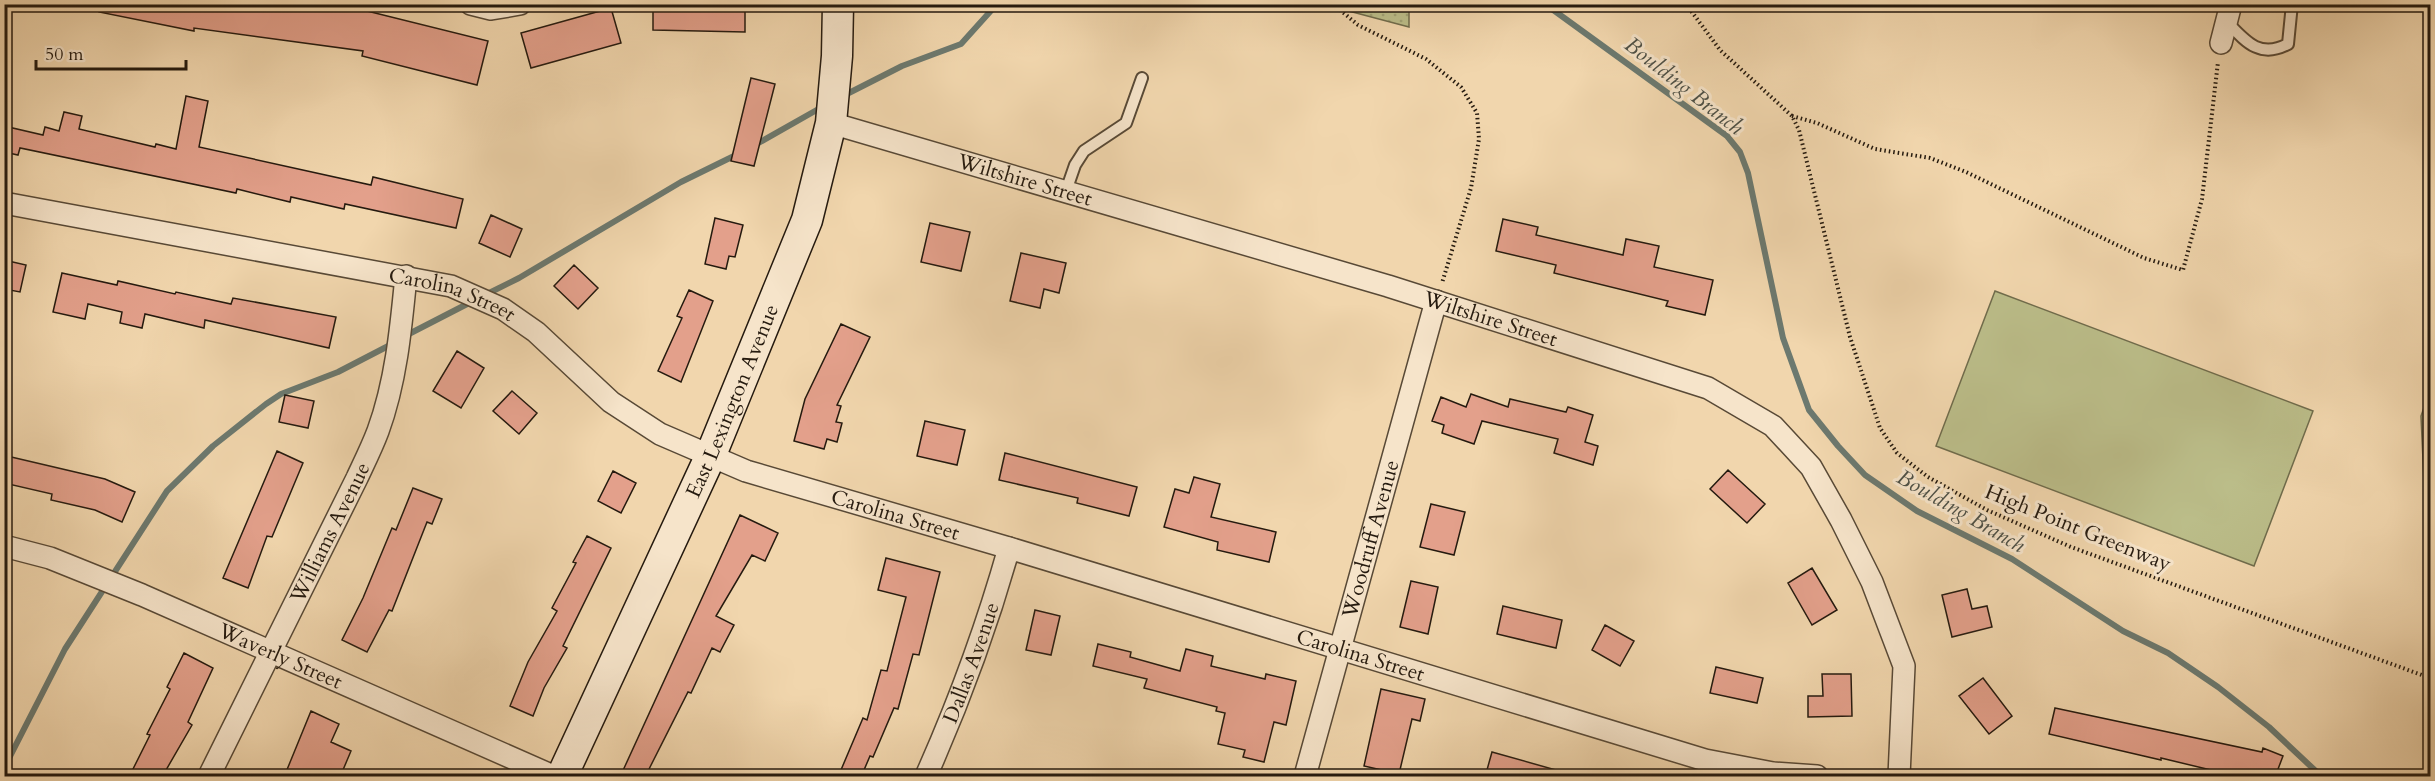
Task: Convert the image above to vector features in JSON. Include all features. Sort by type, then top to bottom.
[{"type":"main road","name":"East Lexington Avenue","points":[[562,777],[710,457],[807,220],[831,123],[837,56],[838,4]]},
{"type":"street","points":[[471,4],[491,9],[520,4]]},
{"type":"street","points":[[2221,43],[2229,13]]},
{"type":"street","name":"Wiltshire Street","points":[[831,123],[1436,301],[1708,388],[1773,426],[1811,467],[1841,520],[1872,582],[1904,666],[1899,777]]},
{"type":"street","name":"Carolina Street","points":[[4,203],[451,286],[503,309],[536,332],[611,402],[660,434],[746,471],[1342,648],[1705,760],[1773,773],[1817,777]]},
{"type":"street","name":"Williams Avenue","points":[[209,777],[378,431],[391,383],[402,322],[406,276]]},
{"type":"street","name":"Woodruff Avenue","points":[[1305,777],[1436,301]]},
{"type":"street","name":"Waverly Street","points":[[4,546],[50,558],[132,591],[553,777]]},
{"type":"street","name":"Dallas Avenue","points":[[926,777],[959,702],[991,612],[1009,548]]},
{"type":"lane","points":[[2229,13],[2255,48],[2277,50],[2288,44],[2292,4]]},
{"type":"lane","points":[[1066,191],[1075,165],[1084,151],[1126,123],[1142,78]]},
{"type":"path","points":[[1334,4],[1358,25],[1426,59],[1461,87],[1477,113],[1479,139],[1471,188],[1436,301]]},
{"type":"path","name":"High Point Greenway","points":[[1686,4],[1720,50],[1792,116],[1799,130],[1850,337],[1880,428],[1897,453],[1928,477],[1987,510],[2071,546],[2430,678]]},
{"type":"path","points":[[1792,116],[1817,123],[1875,148],[1930,159],[1966,172],[2144,258],[2184,270],[2202,199],[2221,43]]},
{"type":"green space","points":[[1326,5],[1409,5],[1409,27]]},
{"type":"green space","points":[[1995,291],[2313,411],[2254,566],[1936,446]]},
{"type":"green space","points":[[2430,390],[2430,522],[2425,504],[2421,416]]},
{"type":"building","points":[[100,4],[322,4],[359,9],[488,41],[477,85],[362,56],[363,51],[194,28],[194,31],[99,12]]},
{"type":"building","points":[[653,4],[745,4],[745,32],[653,30]]},
{"type":"building","points":[[611,8],[621,43],[531,68],[521,33]]},
{"type":"building","points":[[751,78],[775,84],[754,166],[731,161]]},
{"type":"building","points":[[186,96],[208,101],[199,147],[371,185],[373,177],[463,199],[456,228],[345,204],[344,209],[291,197],[290,202],[237,189],[236,193],[20,148],[18,155],[4,152],[4,126],[43,135],[45,127],[59,131],[64,112],[82,116],[79,129],[155,147],[156,144],[176,149]]},
{"type":"building","points":[[491,215],[522,229],[510,257],[479,243]]},
{"type":"building","points":[[715,218],[743,225],[735,257],[729,256],[726,269],[705,264]]},
{"type":"building","points":[[1503,219],[1538,227],[1536,235],[1623,255],[1626,239],[1659,246],[1654,267],[1713,280],[1705,315],[1666,306],[1668,301],[1554,273],[1556,265],[1496,251]]},
{"type":"building","points":[[930,223],[970,232],[961,271],[921,262]]},
{"type":"building","points":[[1021,253],[1066,263],[1059,293],[1044,289],[1040,308],[1010,301]]},
{"type":"building","points":[[4,260],[26,265],[20,292],[4,289]]},
{"type":"building","points":[[574,265],[598,288],[578,309],[554,286]]},
{"type":"building","points":[[62,273],[117,285],[118,281],[231,304],[233,298],[336,317],[329,348],[205,320],[204,328],[145,314],[142,328],[120,323],[122,312],[88,304],[85,319],[53,312]]},
{"type":"building","points":[[689,290],[713,301],[681,382],[658,371],[682,318],[677,316]]},
{"type":"building","points":[[841,324],[870,337],[837,405],[841,406],[836,422],[842,423],[837,442],[827,439],[824,449],[794,441],[805,399]]},
{"type":"building","points":[[457,351],[484,368],[461,408],[433,391]]},
{"type":"building","points":[[512,391],[537,413],[519,434],[493,411]]},
{"type":"building","points":[[1471,394],[1508,407],[1510,399],[1566,412],[1568,407],[1593,415],[1585,442],[1598,446],[1593,465],[1554,453],[1558,439],[1482,421],[1474,444],[1442,433],[1444,425],[1432,421],[1441,397],[1466,407]]},
{"type":"building","points":[[285,395],[314,401],[308,428],[279,422]]},
{"type":"building","points":[[925,421],[965,430],[957,465],[917,456]]},
{"type":"building","points":[[277,451],[303,463],[272,537],[267,536],[248,588],[223,578]]},
{"type":"building","points":[[1005,453],[1137,487],[1129,516],[1077,503],[1078,498],[999,480]]},
{"type":"building","points":[[7,456],[105,479],[135,492],[122,522],[95,510],[51,500],[52,494],[4,483]]},
{"type":"building","points":[[1728,470],[1765,504],[1747,523],[1710,489]]},
{"type":"building","points":[[613,471],[636,483],[621,513],[598,501]]},
{"type":"building","points":[[1194,477],[1220,484],[1211,517],[1276,532],[1269,562],[1217,550],[1218,542],[1164,527],[1175,489],[1189,493]]},
{"type":"building","points":[[413,488],[442,499],[432,524],[427,522],[392,611],[389,610],[367,652],[342,640],[363,598],[392,528],[396,530]]},
{"type":"building","points":[[1431,504],[1465,512],[1454,555],[1420,547]]},
{"type":"building","points":[[740,515],[778,533],[765,561],[752,555],[716,616],[734,625],[720,652],[712,648],[691,693],[688,692],[645,777],[620,777]]},
{"type":"building","points":[[587,536],[611,548],[563,646],[567,648],[544,688],[533,716],[510,706],[528,662],[557,611],[552,608],[576,563],[573,562]]},
{"type":"building","points":[[886,558],[940,572],[919,655],[913,654],[898,709],[894,708],[873,757],[870,756],[861,777],[838,777],[863,718],[867,720],[881,670],[887,671],[906,597],[878,590]]},
{"type":"building","points":[[1812,568],[1837,610],[1812,625],[1788,583]]},
{"type":"building","points":[[1411,581],[1438,587],[1428,634],[1400,627]]},
{"type":"building","points":[[1967,589],[1972,609],[1987,606],[1992,627],[1952,637],[1942,595]]},
{"type":"building","points":[[1503,606],[1562,620],[1556,648],[1497,634]]},
{"type":"building","points":[[1035,610],[1060,616],[1051,655],[1026,650]]},
{"type":"building","points":[[1605,625],[1634,641],[1620,666],[1592,650]]},
{"type":"building","points":[[1098,644],[1131,652],[1130,657],[1180,671],[1186,649],[1213,656],[1211,666],[1265,679],[1266,674],[1296,681],[1286,725],[1274,722],[1264,762],[1243,757],[1245,750],[1218,744],[1225,713],[1216,711],[1217,707],[1144,688],[1147,679],[1093,666]]},
{"type":"building","points":[[184,653],[213,668],[188,722],[192,725],[162,777],[129,777],[150,735],[147,734],[170,689],[167,687]]},
{"type":"building","points":[[1716,667],[1763,678],[1757,703],[1710,693]]},
{"type":"building","points":[[1822,674],[1851,674],[1852,716],[1808,717],[1808,696],[1823,696]]},
{"type":"building","points":[[1983,678],[2012,716],[1989,734],[1959,696]]},
{"type":"building","points":[[1381,689],[1425,699],[1420,721],[1412,719],[1399,774],[1364,766]]},
{"type":"building","points":[[2055,708],[2262,752],[2263,748],[2283,756],[2275,777],[2240,777],[2049,734]]},
{"type":"building","points":[[311,711],[339,724],[331,742],[351,751],[340,777],[284,777]]},
{"type":"building","points":[[1492,752],[1563,772],[1562,777],[1485,777]]},
{"type":"waterway","points":[[841,97],[902,66],[961,44],[997,4]]},
{"type":"waterway","name":"Boulding Branch","points":[[1545,4],[1727,136],[1740,152],[1748,173],[1783,338],[1809,410],[1865,475],[1917,511],[2012,559],[2123,631],[2168,653],[2218,687],[2269,727],[2321,776]]},
{"type":"waterway","points":[[755,145],[822,107]]},
{"type":"waterway","points":[[485,295],[519,278],[681,182],[738,154]]},
{"type":"waterway","points":[[405,336],[473,301]]},
{"type":"waterway","points":[[4,768],[65,649],[167,491],[213,446],[281,394],[338,372],[394,343]]}]
